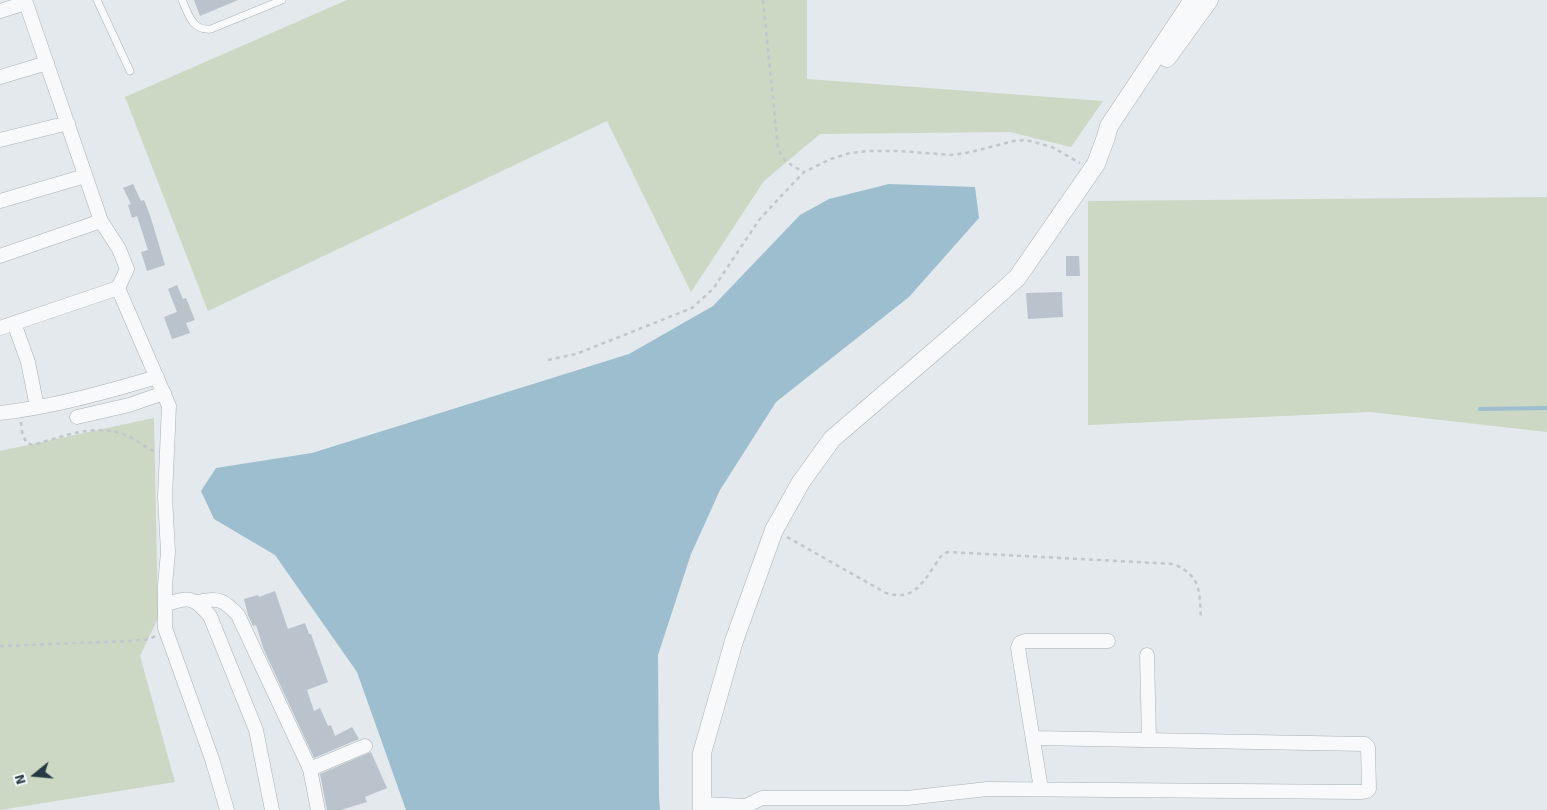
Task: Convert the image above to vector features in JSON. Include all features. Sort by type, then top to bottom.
[{"type":"street","points":[[1033,738],[1365,744],[1368,746],[1368,789],[1367,791],[1352,792],[987,789],[907,804],[762,798],[749,808],[702,807],[702,753],[734,641],[774,530],[801,482],[832,439],[1017,278],[1092,169],[1109,126],[1193,0]]},
{"type":"street","points":[[1106,137],[1116,131],[1209,0]]},
{"type":"street","points":[[0,11],[26,4],[101,222],[119,249],[127,269],[118,288],[0,328]]},
{"type":"street","points":[[0,77],[47,63]]},
{"type":"street","points":[[0,140],[68,123]]},
{"type":"street","points":[[0,201],[85,176]]},
{"type":"street","points":[[0,256],[101,222]]},
{"type":"street","points":[[118,288],[169,406],[165,496],[168,552],[164,628],[212,759],[227,810]]},
{"type":"street","points":[[14,323],[28,362],[37,407]]},
{"type":"street","points":[[0,413],[20,411],[157,378]]},
{"type":"street","points":[[77,417],[130,405],[164,393]]},
{"type":"street","points":[[166,605],[179,600],[198,602],[213,598],[228,604],[238,615],[310,769],[318,810]]},
{"type":"street","points":[[198,602],[210,616],[256,730],[272,810]]},
{"type":"street","points":[[1041,789],[1018,648],[1020,643],[1025,640],[1108,641]]},
{"type":"street","points":[[1147,655],[1149,739]]},
{"type":"street","points":[[310,769],[365,746]]},
{"type":"lane","points":[[97,0],[130,71]]},
{"type":"lane","points":[[182,0],[193,24],[202,30],[211,29],[282,0]]},
{"type":"path","points":[[763,0],[778,148],[786,163],[804,172]]},
{"type":"path","points":[[548,360],[576,354],[692,308],[713,289],[759,220],[804,172],[831,158],[850,153],[899,151],[952,155],[1026,140],[1052,147],[1092,169]]},
{"type":"path","points":[[20,411],[22,432],[26,442],[32,446],[85,431],[120,432],[132,437],[142,446],[167,458]]},
{"type":"path","points":[[774,530],[886,593],[901,596],[913,592],[922,583],[941,556],[948,552],[1174,564],[1185,569],[1193,576],[1198,587],[1201,619]]},
{"type":"path","points":[[0,646],[150,639],[164,628]]},
{"type":"green space","points":[[347,0],[807,0],[807,79],[1103,101],[1071,147],[1010,132],[820,134],[764,181],[691,292],[607,121],[208,311],[125,97]]},
{"type":"green space","points":[[1547,197],[1547,432],[1370,412],[1088,425],[1088,201]]},
{"type":"green space","points":[[154,418],[158,618],[140,656],[175,782],[0,810],[0,451]]},
{"type":"water","points":[[889,184],[975,187],[979,218],[909,297],[776,402],[720,490],[691,554],[658,655],[660,810],[406,810],[357,672],[275,555],[214,519],[201,491],[216,468],[312,453],[629,354],[713,306],[800,215],[829,199]]},
{"type":"building","points":[[194,0],[238,0],[200,16]]},
{"type":"building","points":[[133,184],[141,201],[144,200],[150,215],[165,265],[147,271],[141,252],[148,250],[137,216],[132,218],[128,205],[131,204],[123,188]]},
{"type":"building","points":[[1066,256],[1079,256],[1080,276],[1066,276]]},
{"type":"building","points":[[177,285],[183,299],[186,298],[195,320],[186,323],[190,333],[172,339],[164,317],[177,312],[168,289]]},
{"type":"building","points":[[1062,292],[1063,317],[1028,319],[1026,293]]},
{"type":"building","points":[[275,591],[288,629],[305,623],[309,634],[311,634],[328,682],[307,690],[314,711],[320,708],[328,726],[331,725],[335,736],[352,727],[359,739],[314,758],[264,650],[256,625],[253,626],[248,615],[244,599],[258,595],[259,597]]},
{"type":"building","points":[[371,752],[387,788],[365,797],[367,802],[341,810],[327,810],[320,774]]},
{"type":"waterway","points":[[1480,409],[1547,408]]}]
